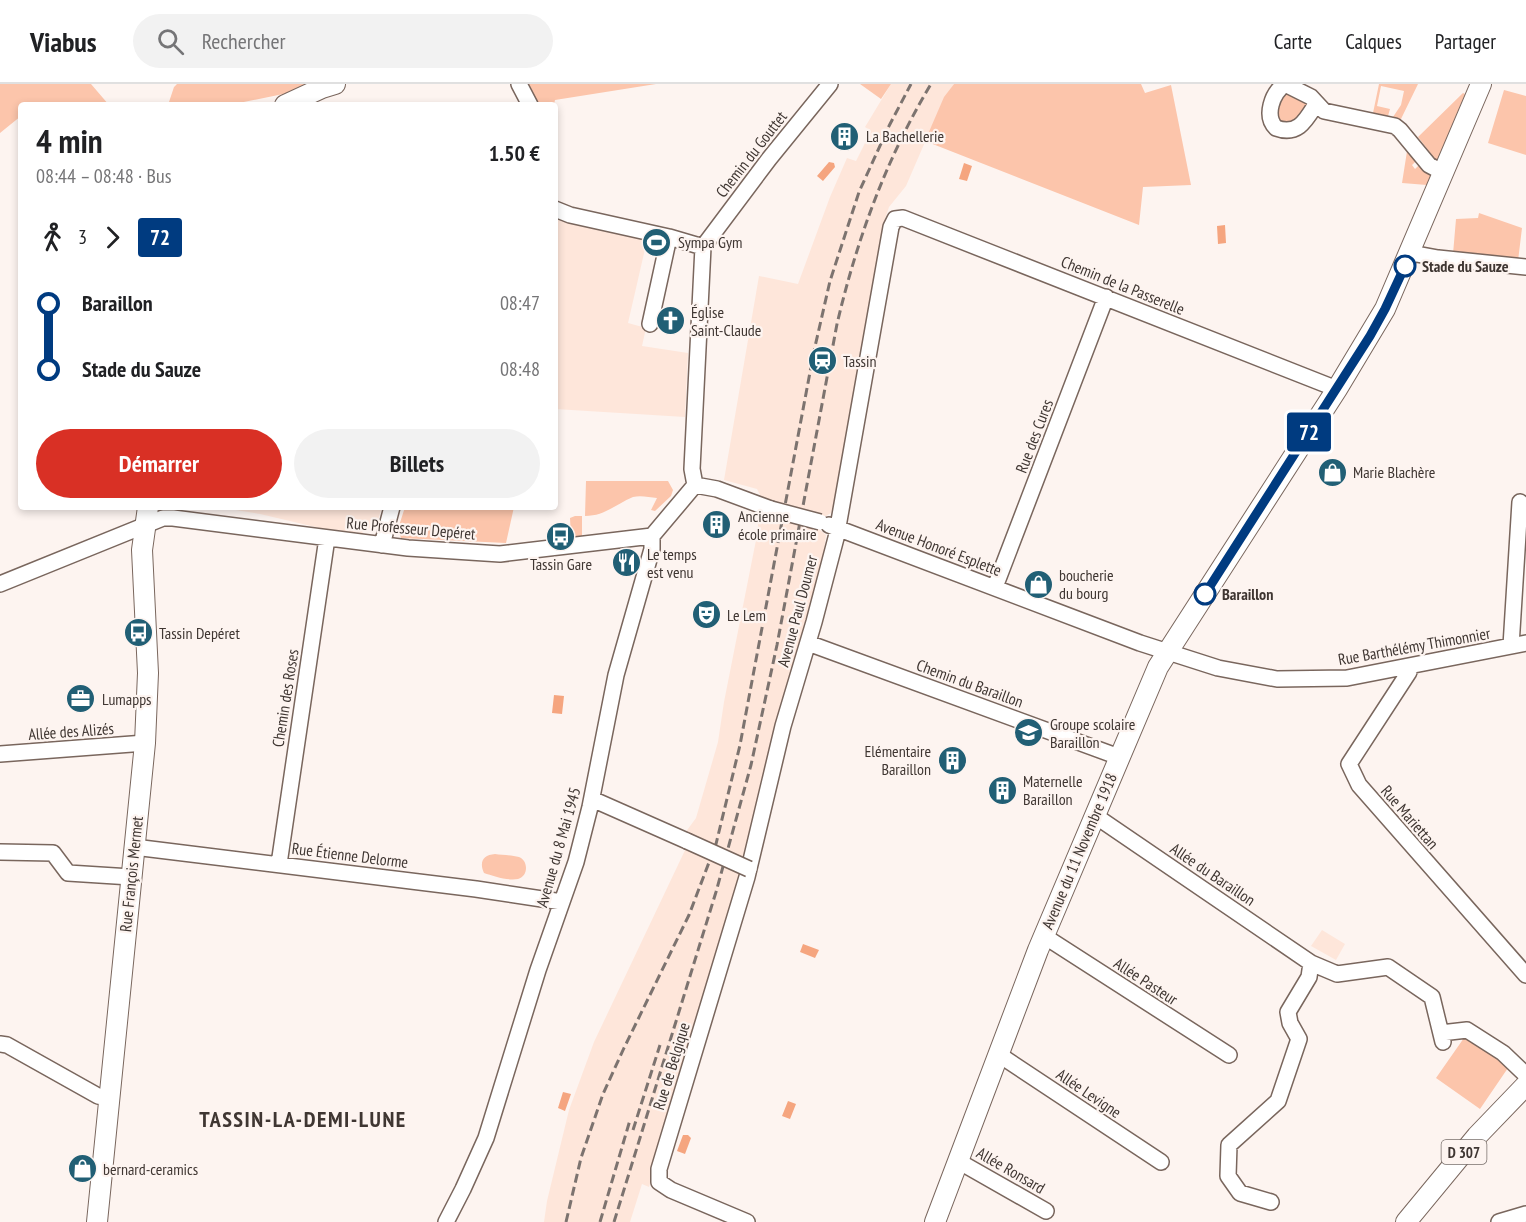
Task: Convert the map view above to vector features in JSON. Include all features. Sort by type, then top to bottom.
[{"type":"main road","points":[[292,102],[336,84]]},
{"type":"main road","name":"Avenue du 11 Novembre 1918","points":[[935,1222],[1044,936],[1153,678],[1167,651],[1337,389],[1385,309],[1411,253],[1481,84]]},
{"type":"main road","name":"Rue François Mermet","points":[[97,1222],[145,743],[148,652],[142,550],[147,516]]},
{"type":"main road","name":"D 307","points":[[1406,1222],[1478,1136],[1526,1086]]},
{"type":"main road","name":"D 307","points":[[1413,1222],[1470,1151],[1526,1092]]},
{"type":"street","points":[[519,84],[528,102]]},
{"type":"street","name":"Chemin du Gouttet","points":[[703,247],[769,159],[830,84]]},
{"type":"street","points":[[1316,104],[1302,125],[1287,130],[1276,128],[1269,120],[1269,113],[1276,94],[1285,84],[1305,93],[1316,104],[1323,111],[1395,126],[1429,165],[1444,173]]},
{"type":"street","points":[[558,210],[703,247],[692,469],[695,485],[652,536]]},
{"type":"street","name":"Chemin de la Passerelle","points":[[895,219],[903,218],[1337,389]]},
{"type":"street","name":"Avenue Paul Doumer","points":[[749,869],[783,726],[808,644],[837,527],[891,227],[895,219]]},
{"type":"street","points":[[650,324],[669,237]]},
{"type":"street","points":[[1411,253],[1526,267]]},
{"type":"street","name":"Rue des Cures","points":[[995,587],[1106,297]]},
{"type":"street","name":"Avenue Honoré Esplette","points":[[695,485],[717,489],[771,509],[837,527],[1140,643],[1167,651]]},
{"type":"street","points":[[1519,645],[1520,502]]},
{"type":"street","points":[[382,545],[391,510]]},
{"type":"street","name":"Rue Professeur Depéret","points":[[0,584],[147,516],[429,550],[513,553],[652,536]]},
{"type":"street","name":"Avenue du 8 Mai 1945","points":[[446,1222],[464,1190],[489,1130],[523,1018],[576,862],[592,799],[616,675],[652,549],[652,536]]},
{"type":"street","name":"Chemin des Roses","points":[[279,864],[327,538]]},
{"type":"street","name":"Chemin du Baraillon","points":[[808,644],[1119,757]]},
{"type":"street","name":"Rue Barthélémy Thimonnier","points":[[1167,651],[1218,668],[1277,679],[1347,678],[1519,645]]},
{"type":"street","name":"Rue Mariettan","points":[[1408,667],[1409,672],[1349,764],[1359,785],[1526,975]]},
{"type":"street","name":"Allée des Alizés","points":[[0,754],[145,743]]},
{"type":"street","points":[[592,799],[749,869]]},
{"type":"street","name":"Allée du Baraillon","points":[[1094,815],[1311,963],[1338,974],[1388,967],[1432,997],[1442,1038],[1467,1030],[1503,1053],[1526,1076]]},
{"type":"street","name":"Rue Étienne Delorme","points":[[134,847],[476,889],[562,902]]},
{"type":"street","points":[[0,852],[53,853],[68,873],[131,877]]},
{"type":"street","name":"Rue de Belgique","points":[[747,1222],[670,1190],[659,1182],[659,1169],[690,1062],[721,970],[721,962],[749,869]]},
{"type":"street","name":"Allée Pasteur","points":[[1044,936],[1229,1055]]},
{"type":"street","points":[[1271,1202],[1240,1193],[1228,1176],[1229,1145],[1278,1101],[1299,1039],[1290,1023],[1288,1012],[1309,977],[1311,963]]},
{"type":"street","points":[[0,1044],[7,1045],[98,1096],[109,1098]]},
{"type":"street","name":"Allée Levigne","points":[[998,1054],[1161,1162]]},
{"type":"street","name":"Allée Ronsard","points":[[958,1161],[1046,1211]]},
{"type":"street","points":[[1499,1222],[1526,1215]]},
{"type":"shaded area","points":[[0,84],[91,84],[106,102],[18,102],[18,118],[0,133]]},
{"type":"shaded area","points":[[177,84],[332,84],[244,102],[169,102]]},
{"type":"shaded area","points":[[527,84],[656,84],[555,100],[555,102],[536,102]]},
{"type":"shaded area","points":[[860,84],[891,84],[881,99]]},
{"type":"shaded area","points":[[891,84],[954,84],[944,98],[906,186],[889,207],[885,219],[833,507],[831,513],[821,516],[819,529],[826,535],[823,558],[740,871],[742,876],[736,903],[649,1187],[642,1184],[630,1222],[544,1222],[569,1110],[594,1042],[687,846],[685,833],[696,818],[718,742],[758,530],[758,515],[763,514],[772,503],[761,497],[757,489],[724,480],[759,276],[798,284],[847,158],[856,161],[871,131],[865,127]]},
{"type":"shaded area","points":[[954,84],[1141,84],[1145,93],[1171,85],[1191,185],[1143,187],[1139,225],[925,141],[944,97]]},
{"type":"shaded area","points":[[1379,84],[1418,84],[1401,119],[1393,117],[1401,105],[1404,91],[1381,86],[1377,106],[1390,109],[1388,116],[1373,113]]},
{"type":"shaded area","points":[[1504,90],[1526,96],[1526,155],[1488,143]]},
{"type":"shaded area","points":[[1283,92],[1305,98],[1308,106],[1295,124],[1277,124],[1278,96]]},
{"type":"shaded area","points":[[1463,93],[1465,94],[1437,161],[1430,156],[1432,155],[1418,137]]},
{"type":"shaded area","points":[[1408,145],[1419,158],[1412,165],[1415,169],[1422,162],[1431,175],[1427,185],[1402,183]]},
{"type":"shaded area","points":[[829,162],[834,163],[835,167],[823,181],[817,176]]},
{"type":"shaded area","points":[[964,163],[972,166],[967,181],[959,179]]},
{"type":"shaded area","points":[[1479,213],[1522,228],[1518,261],[1453,254],[1456,219],[1478,218]]},
{"type":"shaded area","points":[[558,216],[648,236],[628,323],[646,328],[642,346],[688,353],[685,417],[558,409]]},
{"type":"shaded area","points":[[1225,225],[1226,243],[1218,244],[1217,226]]},
{"type":"shaded area","points":[[586,481],[668,481],[673,490],[671,496],[655,511],[651,510],[657,498],[639,496],[604,512],[585,516]]},
{"type":"shaded area","points":[[235,510],[381,510],[377,523],[362,533],[324,529]]},
{"type":"shaded area","points":[[404,510],[513,510],[506,543],[401,538],[398,529]]},
{"type":"shaded area","points":[[582,516],[582,537],[571,538],[570,518]]},
{"type":"shaded area","points":[[554,695],[564,696],[562,714],[552,713]]},
{"type":"shaded area","points":[[495,854],[516,856],[522,859],[526,864],[526,872],[518,879],[501,878],[484,873],[483,860]]},
{"type":"shaded area","points":[[1322,930],[1345,944],[1336,960],[1311,946]]},
{"type":"shaded area","points":[[803,944],[819,950],[815,958],[800,952]]},
{"type":"shaded area","points":[[1466,1035],[1510,1065],[1480,1109],[1436,1078]]},
{"type":"shaded area","points":[[563,1092],[571,1094],[565,1111],[558,1108]]},
{"type":"shaded area","points":[[788,1101],[796,1104],[790,1119],[782,1116]]},
{"type":"shaded area","points":[[683,1135],[691,1138],[685,1154],[677,1151]]},
{"type":"railway","points":[[566,1222],[581,1158],[603,1094],[689,915],[716,844],[740,745],[814,351],[830,281],[859,192],[911,84]]},
{"type":"railway","points":[[614,1222],[716,892],[751,765],[777,645],[837,324],[845,292],[864,230],[887,170],[931,84]]},
{"type":"railway","points":[[633,1130],[660,1045]]},
{"type":"railway","points":[[600,1222],[630,1120]]},
{"type":"bus line","name":"72","points":[[1205,594],[1370,336],[1405,266]]},
{"type":"place","name":"La Bachellerie","points":[[845,136]]},
{"type":"place","name":"Sympa Gym","points":[[657,242]]},
{"type":"place","name":"Stade du Sauze","points":[[1405,266]]},
{"type":"place","name":"Église Saint-Claude","points":[[670,321]]},
{"type":"place","name":"Tassin","points":[[822,361]]},
{"type":"place","name":"Marie Blachère","points":[[1332,472]]},
{"type":"place","name":"Ancienne école primaire","points":[[717,525]]},
{"type":"place","name":"Tassin Gare","points":[[561,536]]},
{"type":"place","name":"Le temps est venu","points":[[626,563]]},
{"type":"place","name":"boucherie du bourg","points":[[1038,584]]},
{"type":"place","name":"Baraillon","points":[[1205,594]]},
{"type":"place","name":"Le Lem","points":[[706,615]]},
{"type":"place","name":"Tassin Depéret","points":[[138,633]]},
{"type":"place","name":"Lumapps","points":[[81,699]]},
{"type":"place","name":"Groupe scolaire Baraillon","points":[[1029,733]]},
{"type":"place","name":"Elémentaire Baraillon","points":[[952,760]]},
{"type":"place","name":"Maternelle Baraillon","points":[[1002,790]]},
{"type":"place","name":"bernard-ceramics","points":[[82,1169]]},
{"type":"district","name":"TASSIN-LA-DEMI-LUNE","points":[[303,1119]]}]
